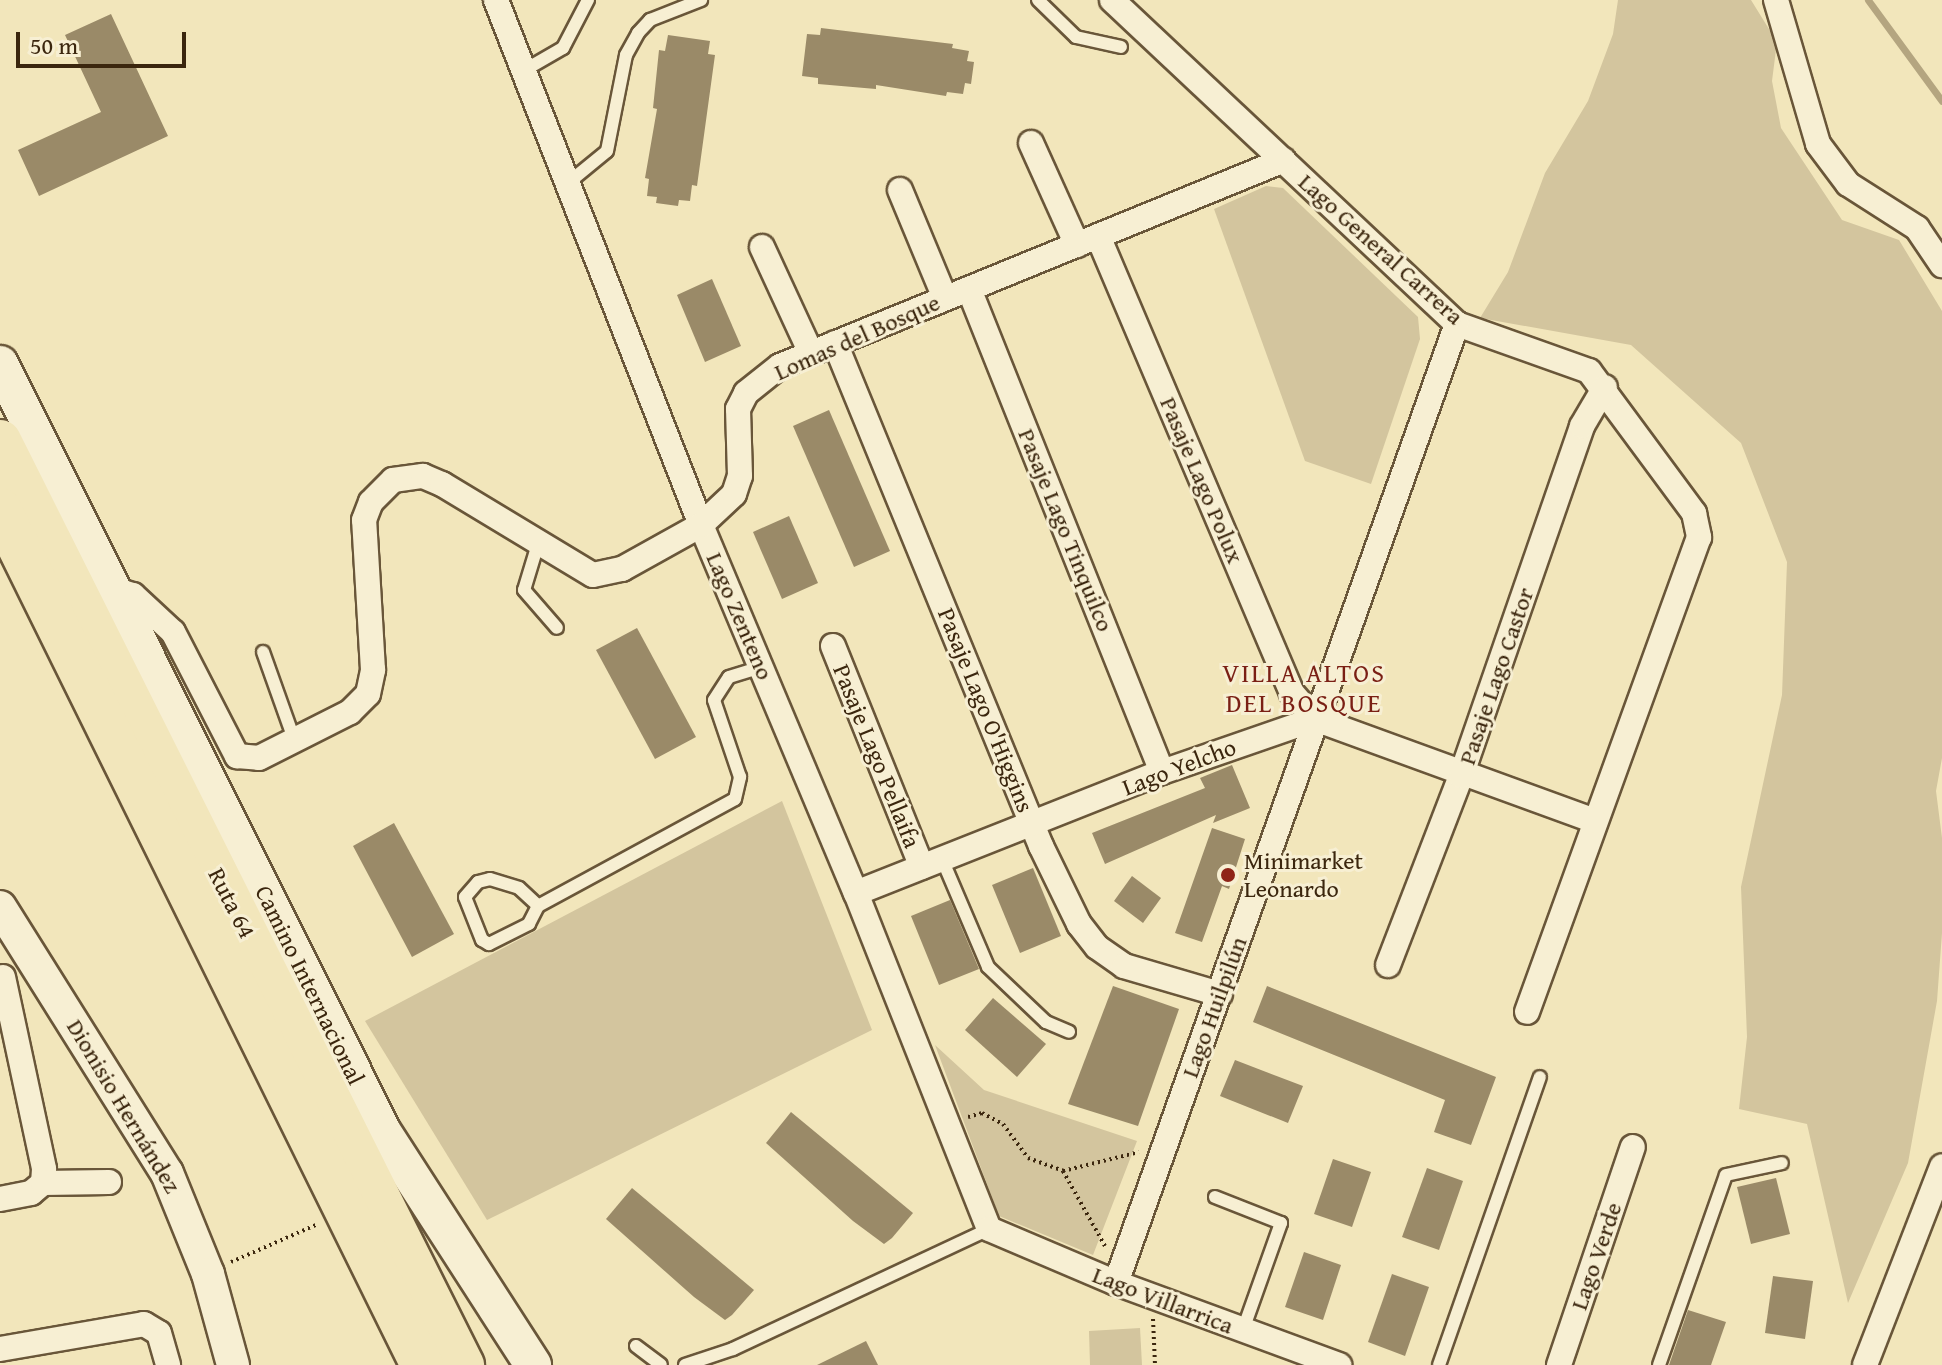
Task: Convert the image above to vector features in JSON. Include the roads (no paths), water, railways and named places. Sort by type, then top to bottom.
[{"type":"highway","name":"Ruta 64","points":[[0,441],[463,1365]]},
{"type":"highway","name":"Ruta 64","points":[[0,509],[422,1365]]},
{"type":"main road","name":"Camino Internacional","points":[[0,364],[383,1132],[533,1365]]},
{"type":"street","name":"Lago Zenteno","points":[[496,0],[701,525],[856,893],[943,1124],[989,1229]]},
{"type":"street","name":"Lago General Carrera","points":[[1112,0],[1129,38],[1284,160],[1457,324],[1570,363],[1605,387],[1682,491],[1699,537],[1527,1012]]},
{"type":"street","points":[[1776,0],[1818,144],[1848,184],[1917,228],[1942,265]]},
{"type":"street","name":"Pasaje Lago Polux","points":[[1031,143],[1087,240],[1292,693],[1315,719]]},
{"type":"street","name":"Lomas del Bosque","points":[[113,589],[133,595],[173,632],[229,743],[247,760],[295,742],[350,712],[368,694],[373,670],[364,520],[371,502],[393,480],[423,476],[442,484],[577,568],[606,574],[701,525],[727,502],[740,476],[735,422],[746,393],[780,366],[1284,160]]},
{"type":"street","points":[[900,190],[945,298]]},
{"type":"street","points":[[762,247],[811,353]]},
{"type":"street","name":"Pasaje Lago Tinquilco","points":[[969,289],[1162,772]]},
{"type":"street","name":"Lago Huilpilún","points":[[1118,1278],[1457,324]]},
{"type":"street","name":"Pasaje Lago O'Higgins","points":[[835,343],[1066,901],[1097,947],[1143,974],[1220,994]]},
{"type":"street","name":"Pasaje Lago Castor","points":[[1388,965],[1461,776],[1582,426],[1605,387]]},
{"type":"street","name":"Pasaje Lago Pellaifa","points":[[833,646],[932,863]]},
{"type":"street","points":[[1315,719],[1461,776],[1595,821]]},
{"type":"street","name":"Lago Yelcho","points":[[856,893],[1162,772],[1315,719]]},
{"type":"street","name":"Dionisio Hernández","points":[[0,907],[155,1152],[208,1274],[233,1365]]},
{"type":"street","points":[[37,961],[2,977],[44,1169],[43,1183]]},
{"type":"street","name":"Lago Verde","points":[[1559,1365],[1633,1147]]},
{"type":"street","points":[[1865,1365],[1942,1166]]},
{"type":"street","points":[[0,1199],[31,1193],[43,1183],[109,1182]]},
{"type":"street","name":"Lago Villarrica","points":[[989,1229],[1118,1278],[1152,1296],[1339,1365]]},
{"type":"street","points":[[0,1349],[144,1324],[159,1333],[168,1365]]},
{"type":"lane","points":[[523,71],[563,48],[588,0]]},
{"type":"lane","points":[[568,183],[607,151],[626,55],[638,33],[650,20],[701,0]]},
{"type":"lane","points":[[1038,0],[1076,37],[1129,38]]},
{"type":"lane","points":[[538,544],[524,590],[557,628]]},
{"type":"lane","points":[[263,652],[295,742]]},
{"type":"lane","points":[[538,906],[519,888],[490,879],[478,882],[465,897],[482,940],[489,944],[529,924],[538,906],[735,799],[740,777],[714,700],[729,677],[762,667]]},
{"type":"lane","points":[[932,863],[988,967],[1046,1022],[1069,1032]]},
{"type":"lane","points":[[1439,1365],[1540,1077]]},
{"type":"lane","points":[[1659,1365],[1726,1175],[1782,1163]]},
{"type":"lane","points":[[1215,1197],[1281,1223],[1243,1330]]},
{"type":"lane","points":[[685,1365],[733,1349],[989,1229]]},
{"type":"lane","points":[[636,1346],[661,1365]]},
{"type":"waterway","points":[[1868,0],[1942,101]]},
{"type":"place","name":"Minimarket Leonardo","points":[[1228,875]]},
{"type":"district","name":"VILLA ALTOS DEL BOSQUE","points":[[1304,688]]}]
